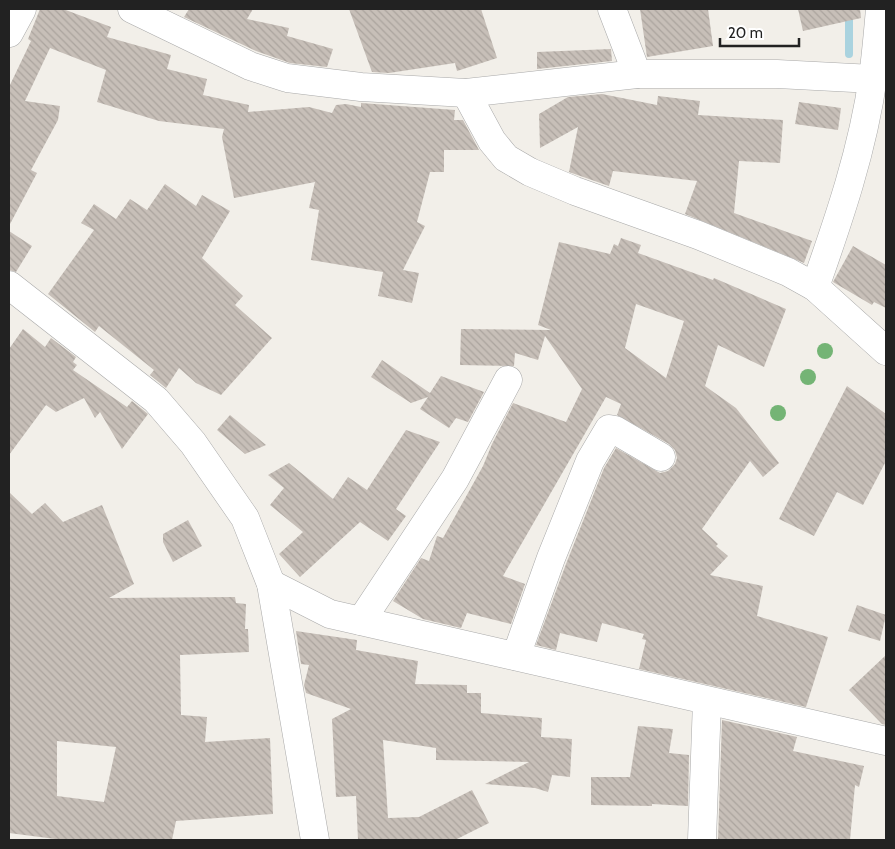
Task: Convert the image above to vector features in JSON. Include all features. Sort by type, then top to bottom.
[{"type":"street","points":[[9,33],[22,9]]},
{"type":"street","points":[[132,9],[250,66],[287,78],[361,87],[466,93],[637,74],[777,74],[873,78]]},
{"type":"street","points":[[612,9],[637,74]]},
{"type":"street","points":[[815,287],[846,194],[873,78],[880,9]]},
{"type":"street","points":[[466,93],[492,141],[506,158],[530,172],[575,191],[698,235],[788,272],[815,287],[886,351]]},
{"type":"street","points":[[9,285],[162,407],[193,443],[245,518],[270,584],[315,840]]},
{"type":"street","points":[[361,621],[455,479],[508,380]]},
{"type":"street","points":[[516,656],[551,558],[590,462],[609,429],[615,430],[661,457]]},
{"type":"street","points":[[270,584],[330,614],[886,741]]},
{"type":"street","points":[[702,840],[707,701]]},
{"type":"building","points":[[40,9],[63,9],[111,27],[107,37],[171,55],[167,69],[207,79],[203,95],[249,105],[248,112],[309,107],[332,113],[336,105],[346,104],[361,107],[361,103],[455,110],[454,120],[463,120],[479,150],[444,150],[444,172],[430,172],[417,222],[425,226],[403,270],[419,273],[412,303],[378,296],[383,272],[311,260],[319,210],[309,208],[315,182],[234,198],[222,137],[224,129],[159,121],[97,102],[106,70],[50,48],[25,101],[60,106],[58,120],[31,170],[37,173],[9,226],[9,87],[31,41],[28,39]]},
{"type":"building","points":[[189,9],[253,9],[247,19],[289,28],[287,36],[333,49],[327,67],[290,63],[256,51],[184,17]]},
{"type":"building","points":[[349,9],[481,9],[497,58],[457,71],[455,63],[389,73],[372,72]]},
{"type":"building","points":[[640,9],[708,9],[713,46],[647,57]]},
{"type":"building","points":[[798,9],[860,9],[861,18],[803,31]]},
{"type":"building","points":[[611,49],[612,61],[537,69],[537,52]]},
{"type":"building","points":[[602,94],[657,105],[658,96],[700,101],[698,115],[783,120],[780,163],[739,161],[734,213],[812,241],[804,263],[685,214],[697,181],[613,171],[609,186],[569,172],[578,127],[540,148],[539,114],[568,97]]},
{"type":"building","points":[[799,102],[841,108],[838,130],[795,124]]},
{"type":"building","points":[[165,184],[196,206],[202,195],[230,211],[202,258],[243,296],[235,305],[272,338],[221,395],[196,383],[179,368],[166,388],[150,375],[154,370],[99,326],[95,332],[48,294],[94,230],[81,223],[94,204],[116,219],[130,199],[147,210]]},
{"type":"building","points":[[9,231],[32,246],[16,272],[9,270]]},
{"type":"building","points":[[621,238],[641,245],[638,253],[713,280],[714,278],[786,309],[764,367],[718,345],[705,386],[736,408],[779,463],[763,477],[750,461],[702,529],[718,544],[716,546],[728,556],[710,575],[763,586],[757,616],[828,637],[806,707],[639,669],[646,640],[642,639],[644,634],[602,623],[597,642],[560,633],[556,650],[536,645],[604,468],[616,448],[660,473],[668,471],[675,464],[677,458],[675,450],[669,444],[617,415],[621,404],[606,397],[503,576],[525,584],[511,624],[467,613],[461,628],[423,619],[393,601],[421,558],[429,561],[437,536],[443,538],[483,466],[513,403],[566,422],[582,389],[545,336],[538,360],[515,353],[514,366],[460,365],[461,329],[551,330],[538,325],[559,242],[610,254],[614,244],[618,246]],"holes":[[[636,304],[684,321],[666,378],[625,348]]]},
{"type":"building","points":[[853,246],[886,265],[886,308],[874,302],[872,305],[833,282]]},
{"type":"building","points":[[23,329],[45,347],[51,338],[76,357],[73,362],[77,365],[73,370],[127,407],[132,401],[148,414],[122,449],[100,412],[95,418],[84,398],[56,412],[46,405],[9,455],[9,349]]},
{"type":"building","points":[[382,360],[430,393],[441,376],[484,392],[468,422],[456,418],[449,428],[420,409],[428,397],[411,403],[371,377]]},
{"type":"building","points":[[847,386],[886,414],[886,461],[863,505],[837,492],[814,536],[779,519]]},
{"type":"building","points":[[230,415],[266,445],[245,454],[217,430]]},
{"type":"building","points":[[406,430],[440,442],[396,509],[406,516],[388,541],[360,522],[300,577],[279,554],[303,532],[270,505],[284,488],[268,475],[289,463],[333,499],[348,477],[367,490]]},
{"type":"building","points":[[9,492],[32,514],[45,503],[63,522],[102,505],[134,584],[109,598],[235,597],[236,603],[246,604],[245,629],[248,629],[249,652],[180,655],[181,715],[207,717],[205,742],[270,738],[273,814],[176,821],[172,840],[63,840],[9,833]],"holes":[[[57,741],[116,747],[104,802],[57,796]]]},
{"type":"building","points":[[188,520],[202,546],[173,562],[163,542],[163,534]]},
{"type":"building","points":[[857,605],[886,615],[880,641],[848,631]]},
{"type":"building","points":[[296,631],[357,640],[356,650],[418,661],[415,684],[467,685],[467,693],[481,693],[481,713],[542,718],[541,737],[572,739],[570,777],[552,775],[548,792],[535,788],[485,784],[529,762],[436,760],[436,748],[383,740],[388,818],[419,817],[472,790],[489,823],[455,840],[358,840],[356,796],[336,797],[332,719],[351,709],[306,693],[304,685],[309,665],[301,664]]},
{"type":"building","points":[[886,655],[886,725],[882,724],[849,690]]},
{"type":"building","points":[[722,720],[797,737],[793,751],[864,766],[859,787],[855,785],[850,840],[718,840]]},
{"type":"building","points":[[638,726],[673,729],[669,753],[689,755],[688,806],[652,804],[652,806],[591,805],[591,777],[630,777]]},
{"type":"waterway","points":[[849,9],[849,54]]}]
